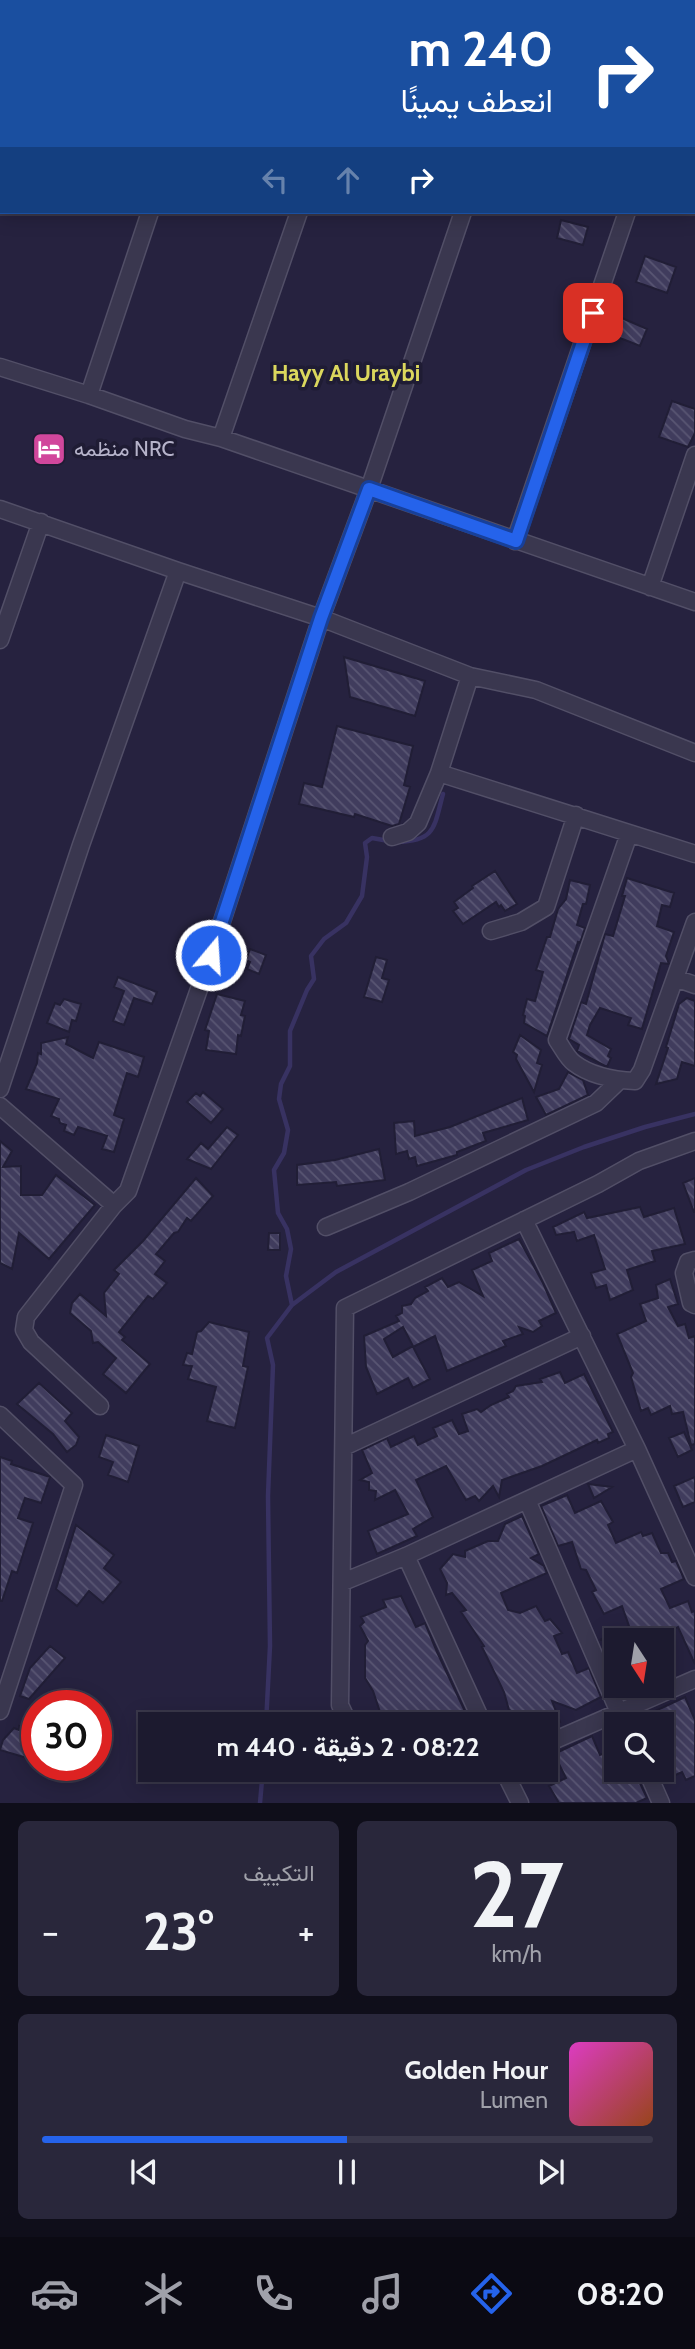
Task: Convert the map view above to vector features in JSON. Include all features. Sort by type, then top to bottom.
[{"type":"street","points":[[89,395],[149,214]]},
{"type":"street","points":[[221,438],[298,214]]},
{"type":"street","points":[[100,1406],[31,1342],[24,1323],[29,1311],[128,1191],[211,955],[321,618],[369,489],[462,214]]},
{"type":"street","points":[[516,541],[626,214]]},
{"type":"street","points":[[0,367],[185,429],[221,438],[695,602]]},
{"type":"street","points":[[650,587],[695,455]]},
{"type":"street","points":[[0,509],[321,618],[470,676],[536,690],[695,753]]},
{"type":"street","points":[[0,640],[41,522]]},
{"type":"street","points":[[0,1088],[81,845],[178,571]]},
{"type":"street","points":[[392,836],[408,832],[418,823],[439,773],[470,676]]},
{"type":"street","points":[[439,773],[695,854]]},
{"type":"street","points":[[491,931],[521,922],[546,907],[576,816]]},
{"type":"street","points":[[629,834],[557,1040],[572,1062],[594,1074],[635,1081],[642,1070],[695,922]]},
{"type":"street","points":[[675,978],[695,985]]},
{"type":"street","points":[[327,1227],[421,1186],[596,1103],[620,1080]]},
{"type":"street","points":[[0,1106],[114,1205]]},
{"type":"street","points":[[343,1712],[340,1705],[345,1308],[598,1184],[639,1161],[695,1141]]},
{"type":"street","points":[[524,1220],[637,1449],[695,1577]]},
{"type":"street","points":[[695,1260],[688,1262],[684,1273],[691,1303],[695,1305]]},
{"type":"street","points":[[344,1447],[582,1336]]},
{"type":"street","points":[[0,1415],[74,1485],[0,1712]]},
{"type":"street","points":[[343,1582],[407,1556],[637,1449]]},
{"type":"street","points":[[527,1500],[619,1712]]},
{"type":"street","points":[[407,1556],[477,1712]]},
{"type":"street","points":[[633,1712],[695,1679]]},
{"type":"street","points":[[558,1740],[604,1724]]},
{"type":"street","points":[[510,1782],[520,1803]]},
{"type":"street","points":[[652,1782],[661,1803]]},
{"type":"building","points":[[561,220],[588,227],[583,245],[557,238]]},
{"type":"building","points":[[645,256],[676,267],[667,293],[636,282]]},
{"type":"building","points":[[622,318],[647,329],[640,346],[615,336]]},
{"type":"building","points":[[672,401],[695,409],[695,433],[688,447],[659,437]]},
{"type":"building","points":[[344,657],[425,681],[415,716],[350,697]]},
{"type":"building","points":[[337,726],[413,746],[404,785],[410,787],[399,824],[392,826],[355,814],[354,817],[299,804],[304,783],[322,787]]},
{"type":"building","points":[[495,871],[517,904],[505,911],[496,902],[463,924],[453,911],[458,908],[454,902]]},
{"type":"building","points":[[627,878],[674,893],[670,907],[662,905],[657,926],[674,932],[666,956],[669,964],[661,963],[642,1029],[628,1025],[631,1018],[600,1008],[590,1025],[587,1035],[611,1049],[607,1067],[577,1051],[579,1045],[569,1039],[581,1002],[586,1004],[605,934],[613,936],[625,896],[622,896]]},
{"type":"building","points":[[570,880],[590,885],[577,925],[585,928],[547,1036],[524,1023],[523,1015],[527,999],[535,1001],[543,972],[536,970],[558,909],[566,899]]},
{"type":"building","points":[[250,949],[266,955],[259,974],[247,969],[250,962],[246,960]]},
{"type":"building","points":[[376,957],[387,960],[382,978],[389,980],[382,1002],[364,997]]},
{"type":"building","points":[[118,977],[157,992],[152,1004],[134,998],[124,1025],[113,1021],[124,991],[114,987]]},
{"type":"building","points":[[217,994],[245,1001],[241,1015],[245,1016],[241,1036],[238,1035],[236,1054],[206,1050],[209,1031],[205,1030]]},
{"type":"building","points":[[687,998],[695,1001],[695,1066],[682,1062],[677,1079],[656,1084],[679,1004]]},
{"type":"building","points":[[64,999],[81,1004],[76,1021],[72,1020],[69,1032],[47,1023],[55,1003],[60,1005]]},
{"type":"building","points":[[520,1035],[541,1050],[537,1063],[542,1065],[534,1092],[516,1059],[517,1055],[513,1052]]},
{"type":"building","points":[[68,1037],[66,1044],[93,1058],[99,1042],[144,1057],[138,1077],[127,1073],[114,1115],[124,1119],[114,1152],[102,1149],[107,1136],[78,1127],[74,1135],[64,1131],[66,1125],[51,1116],[59,1099],[26,1089],[37,1063],[38,1053],[41,1054],[41,1043]]},
{"type":"building","points":[[568,1072],[583,1080],[588,1095],[546,1115],[536,1097],[559,1089]]},
{"type":"building","points":[[203,1092],[223,1109],[211,1123],[187,1102],[196,1093],[200,1096]]},
{"type":"building","points":[[522,1098],[528,1120],[483,1133],[486,1141],[457,1152],[457,1155],[417,1166],[415,1157],[409,1159],[407,1151],[396,1154],[394,1123],[414,1121],[415,1136],[450,1127]]},
{"type":"building","points":[[227,1127],[238,1135],[211,1169],[187,1159],[201,1143],[208,1149]]},
{"type":"building","points":[[0,1141],[12,1151],[3,1167],[21,1166],[21,1195],[42,1195],[56,1175],[95,1205],[49,1259],[19,1233],[12,1269],[0,1263]]},
{"type":"building","points":[[379,1149],[385,1180],[337,1186],[336,1182],[297,1185],[297,1165],[335,1160]]},
{"type":"building","points":[[196,1178],[213,1196],[191,1221],[187,1218],[178,1232],[174,1233],[156,1254],[165,1261],[155,1274],[167,1283],[153,1299],[148,1296],[119,1332],[125,1337],[122,1340],[150,1364],[126,1393],[103,1374],[116,1358],[98,1342],[93,1343],[91,1331],[70,1313],[72,1303],[80,1294],[106,1316],[104,1293],[119,1274],[114,1270],[143,1241]]},
{"type":"building","points":[[695,1178],[695,1212],[694,1212],[683,1183]]},
{"type":"building","points":[[640,1207],[644,1217],[674,1208],[685,1244],[652,1251],[655,1261],[627,1270],[633,1290],[610,1300],[606,1285],[596,1288],[591,1273],[605,1269],[594,1235],[577,1241],[574,1232],[556,1235],[553,1227],[584,1212],[587,1218]]},
{"type":"building","points":[[269,1233],[280,1233],[280,1250],[268,1250]]},
{"type":"building","points":[[519,1239],[556,1313],[539,1321],[542,1326],[533,1332],[519,1327],[523,1334],[503,1341],[506,1346],[447,1371],[435,1336],[413,1347],[430,1379],[413,1388],[408,1378],[377,1394],[366,1367],[364,1336],[399,1321],[396,1316],[402,1313],[402,1306],[411,1304],[415,1298],[428,1291],[425,1287],[442,1278],[448,1287],[459,1282],[483,1296],[472,1270],[492,1261],[489,1253]],"holes":[[[403,1327],[413,1346],[393,1357],[384,1339]]]},
{"type":"building","points":[[670,1279],[678,1304],[668,1307],[678,1326],[685,1324],[689,1338],[695,1336],[695,1444],[691,1445],[683,1412],[672,1414],[670,1406],[651,1415],[648,1408],[641,1411],[631,1377],[633,1373],[617,1334],[646,1321],[640,1304],[658,1298],[656,1285]]},
{"type":"building","points":[[209,1322],[249,1332],[243,1366],[248,1367],[235,1428],[207,1421],[216,1387],[188,1379],[192,1366],[183,1365],[187,1353],[192,1354],[197,1332]]},
{"type":"building","points":[[560,1372],[565,1383],[584,1374],[613,1432],[608,1434],[609,1438],[598,1443],[597,1440],[542,1466],[502,1480],[499,1497],[493,1486],[479,1501],[475,1496],[466,1500],[446,1466],[416,1480],[433,1517],[413,1529],[417,1536],[377,1554],[368,1531],[408,1514],[395,1490],[375,1500],[376,1491],[369,1490],[369,1482],[360,1480],[372,1473],[362,1450],[387,1438],[391,1447],[414,1436],[418,1445],[437,1436],[433,1428],[452,1420],[459,1434],[468,1431],[462,1414],[477,1409],[481,1412],[509,1397],[507,1394],[516,1386],[542,1382],[540,1379]]},
{"type":"building","points":[[39,1383],[72,1413],[65,1421],[79,1437],[76,1445],[67,1452],[53,1434],[17,1404]]},
{"type":"building","points":[[684,1432],[692,1450],[678,1457],[669,1438]]},
{"type":"building","points":[[106,1435],[139,1446],[128,1482],[108,1475],[113,1462],[99,1457]]},
{"type":"building","points":[[0,1457],[12,1461],[11,1464],[50,1477],[41,1503],[25,1498],[18,1518],[33,1523],[17,1573],[12,1571],[2,1601],[0,1601]]},
{"type":"building","points":[[695,1477],[695,1502],[683,1507],[674,1486]]},
{"type":"building","points":[[588,1484],[612,1487],[594,1498]]},
{"type":"building","points":[[567,1495],[575,1513],[601,1501],[613,1522],[608,1525],[616,1543],[641,1532],[643,1536],[652,1533],[661,1553],[668,1553],[672,1562],[676,1561],[684,1579],[661,1589],[670,1608],[688,1601],[692,1612],[695,1611],[695,1664],[678,1627],[625,1628],[629,1626],[622,1606],[604,1614],[592,1592],[596,1590],[586,1570],[581,1569],[572,1542],[558,1546],[541,1506]]},
{"type":"building","points":[[522,1516],[539,1554],[531,1558],[544,1566],[547,1573],[501,1593],[508,1610],[520,1613],[536,1606],[545,1621],[550,1619],[562,1633],[554,1636],[562,1654],[568,1652],[577,1673],[589,1668],[601,1697],[576,1710],[552,1701],[556,1712],[509,1710],[504,1692],[482,1647],[484,1646],[461,1612],[466,1610],[452,1593],[446,1595],[447,1583],[440,1569],[453,1554],[465,1557],[465,1551],[488,1541],[498,1541],[505,1524]]},
{"type":"building","points":[[76,1525],[114,1555],[104,1568],[121,1582],[103,1603],[89,1591],[77,1606],[56,1589]]},
{"type":"building","points":[[401,1596],[416,1627],[425,1623],[465,1712],[380,1712],[365,1678],[365,1645],[368,1641],[360,1626],[364,1622],[361,1617],[386,1607],[383,1600]]},
{"type":"building","points":[[50,1646],[65,1658],[37,1690],[22,1690],[30,1668]]},
{"type":"building","points":[[685,1697],[695,1720],[695,1776],[686,1780],[682,1772],[674,1776],[674,1712],[653,1712]]},
{"type":"building","points":[[19,1726],[21,1756],[0,1750],[3,1740],[14,1728],[19,1730]]},
{"type":"building","points":[[592,1736],[600,1755],[604,1753],[604,1782],[639,1782],[647,1798],[636,1803],[559,1803],[549,1786],[566,1778],[558,1762],[558,1752]]},
{"type":"waterway","points":[[397,842],[419,839],[431,830],[443,794]]},
{"type":"waterway","points":[[292,1305],[286,1276],[291,1249],[287,1229],[278,1213],[274,1170],[284,1153],[288,1130],[279,1099],[281,1084],[290,1066],[290,1031],[314,979],[311,956],[324,939],[346,923],[362,896],[367,857],[365,843],[372,838],[389,841]]},
{"type":"waterway","points":[[267,1712],[270,1646],[268,1496],[273,1365],[267,1338],[292,1305],[336,1272],[526,1170],[584,1147],[695,1114]]},
{"type":"waterway","points":[[260,1803],[262,1782]]},
{"type":"place","name":"منظمه NRC","points":[[49,449]]},
{"type":"district","name":"Hayy Al Uraybi","points":[[346,373]]},
{"type":"route","points":[[211,955],[321,618],[369,489],[516,541],[593,313]]}]
